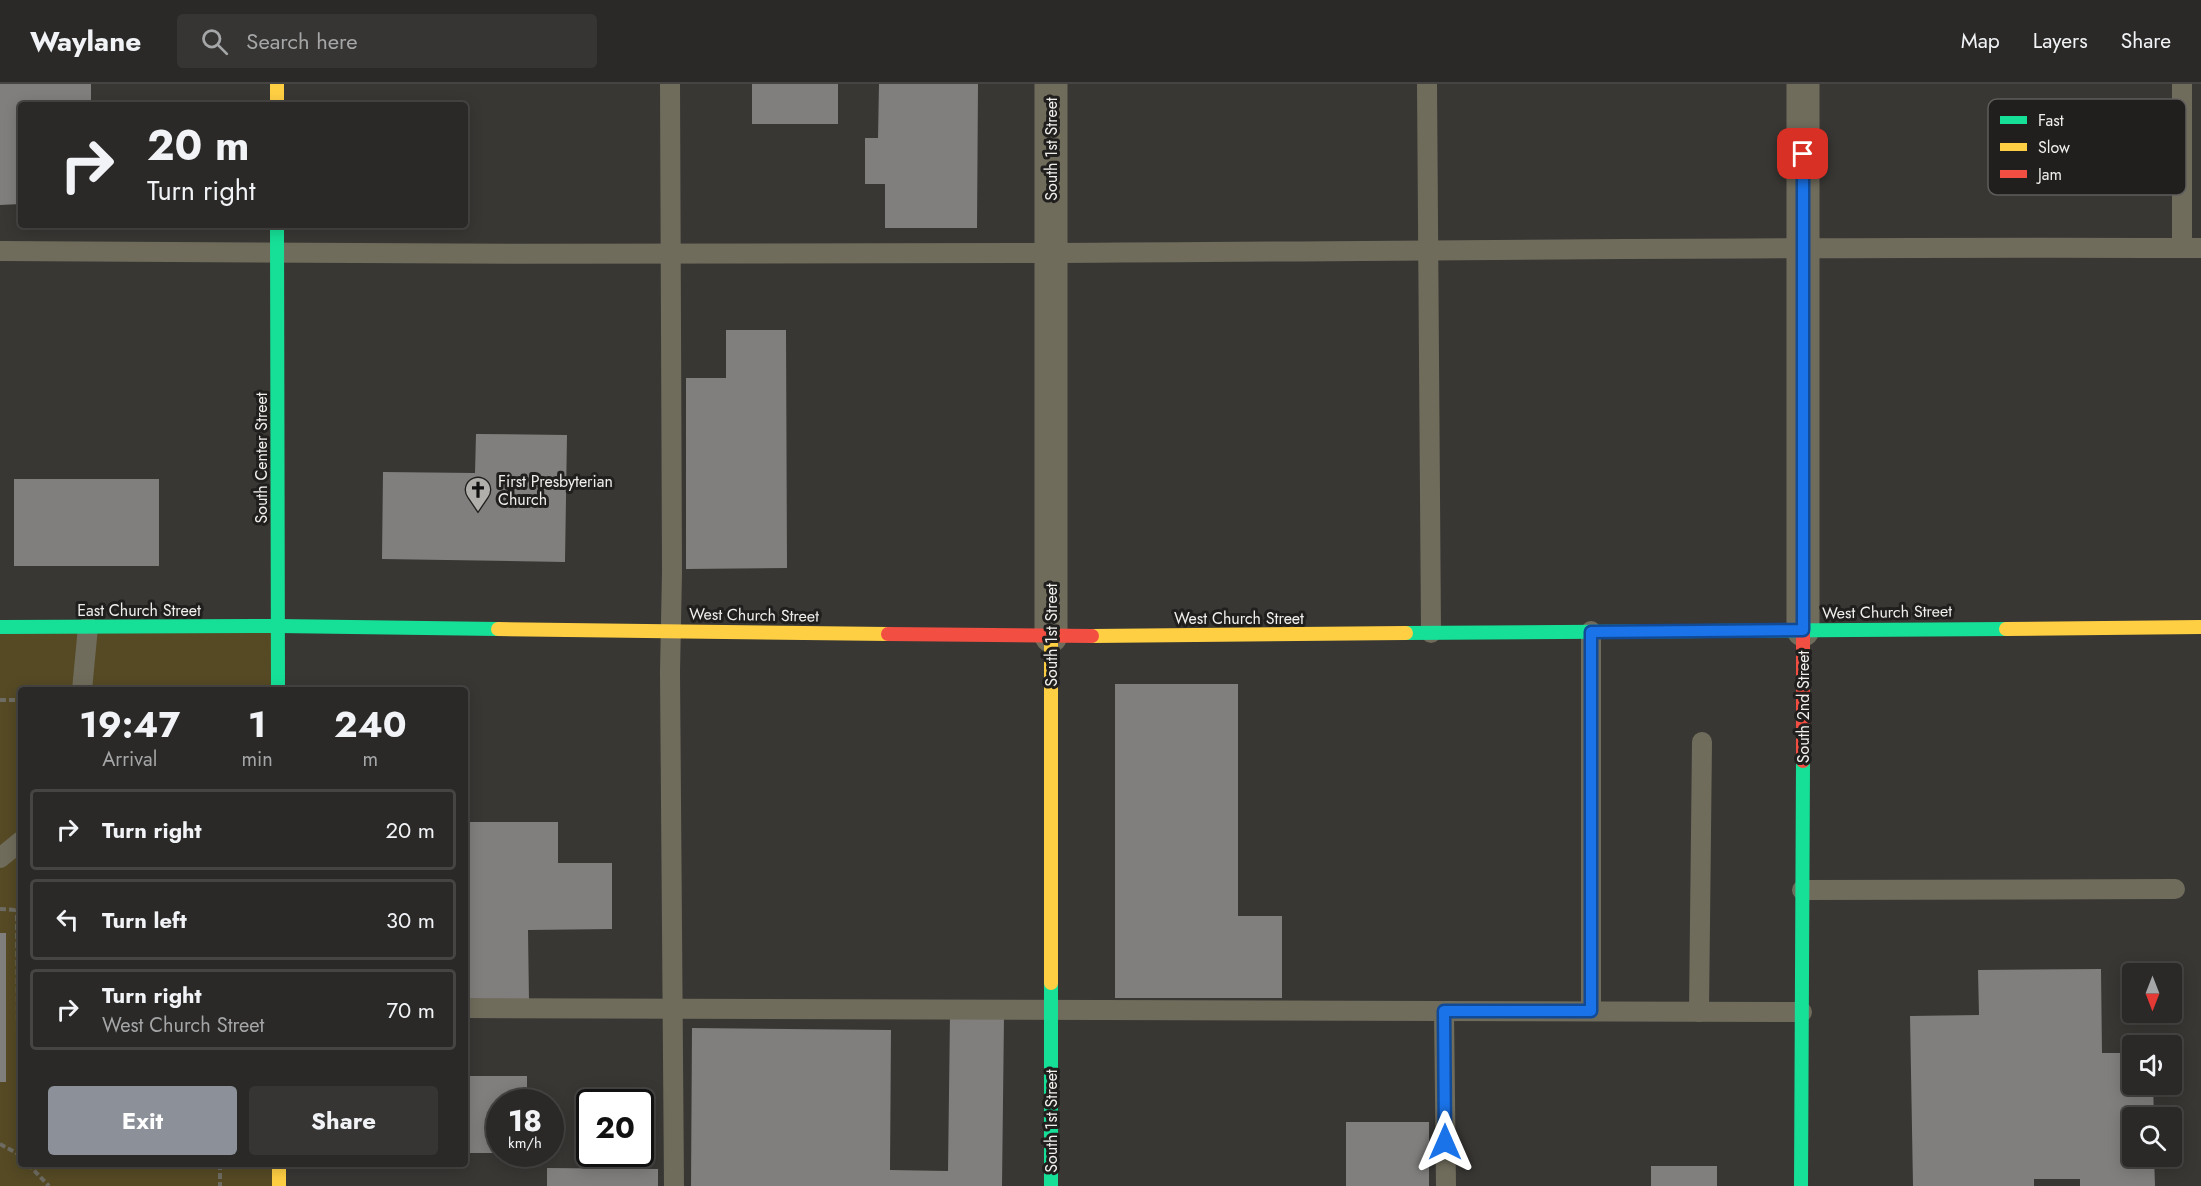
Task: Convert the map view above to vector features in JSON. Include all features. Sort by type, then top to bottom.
[{"type":"street","points":[[277,84],[277,102]]},
{"type":"street","name":"South 1st Street","points":[[1051,84],[1051,1186]]},
{"type":"street","name":"South 2nd Street","points":[[1801,1186],[1803,84]]},
{"type":"street","name":"South Center Street","points":[[277,228],[278,687]]},
{"type":"street","name":"West Church Street","points":[[278,626],[1051,636],[2201,627]]},
{"type":"street","name":"East Church Street","points":[[0,627],[278,626]]},
{"type":"street","points":[[279,1167],[279,1186]]},
{"type":"lane","points":[[670,84],[672,572],[670,631],[674,1186]]},
{"type":"lane","points":[[1427,84],[1431,633]]},
{"type":"lane","points":[[2182,84],[2183,99]]},
{"type":"lane","points":[[0,250],[277,253],[1051,253],[1803,246],[2192,248],[2186,150]]},
{"type":"lane","points":[[82,687],[88,627]]},
{"type":"lane","points":[[1591,632],[1591,1011]]},
{"type":"lane","points":[[1699,1011],[1702,742]]},
{"type":"lane","points":[[0,858],[18,843]]},
{"type":"lane","points":[[1802,890],[2175,889]]},
{"type":"lane","points":[[468,1008],[1802,1011]]},
{"type":"lane","points":[[1444,1011],[1446,1186]]},
{"type":"path","points":[[0,700],[18,700]]},
{"type":"path","points":[[0,909],[18,909]]},
{"type":"path","points":[[0,1144],[18,1154]]},
{"type":"path","points":[[31,1167],[49,1186]]},
{"type":"path","points":[[220,1167],[220,1186]]},
{"type":"shaded area","points":[[278,626],[278,687],[18,687],[18,1167],[279,1167],[279,1186],[0,1186],[0,627]]},
{"type":"building","points":[[0,84],[91,84],[91,102],[18,102],[18,204],[0,205]]},
{"type":"building","points":[[752,84],[838,84],[838,124],[752,124]]},
{"type":"building","points":[[879,84],[978,84],[977,228],[885,228],[885,184],[865,184],[865,138],[878,138]]},
{"type":"building","points":[[726,330],[786,330],[787,568],[686,569],[686,378],[726,378]]},
{"type":"building","points":[[476,434],[567,435],[565,562],[382,559],[383,472],[475,473]]},
{"type":"building","points":[[14,479],[159,479],[159,566],[14,566]]},
{"type":"building","points":[[1115,684],[1238,684],[1238,916],[1282,916],[1282,998],[1115,998]]},
{"type":"building","points":[[468,822],[558,822],[558,863],[612,863],[612,929],[528,930],[529,1001],[468,1001]]},
{"type":"building","points":[[0,933],[6,933],[6,1082],[0,1082]]},
{"type":"building","points":[[2101,969],[2102,1053],[2122,1053],[2122,1095],[2153,1095],[2154,1107],[2122,1107],[2122,1167],[2154,1167],[2155,1186],[2080,1186],[2080,1179],[2034,1179],[2034,1186],[1913,1186],[1910,1016],[1979,1015],[1978,970]]},
{"type":"building","points":[[950,1015],[1004,1016],[1002,1186],[691,1186],[692,1028],[891,1030],[890,1170],[948,1171]]},
{"type":"building","points":[[468,1076],[527,1076],[527,1089],[486,1089],[486,1153],[468,1153]]},
{"type":"building","points":[[1346,1122],[1429,1122],[1429,1186],[1346,1186]]},
{"type":"building","points":[[1651,1166],[1717,1166],[1717,1186],[1651,1186]]},
{"type":"building","points":[[547,1168],[658,1169],[658,1186],[547,1186]]},
{"type":"traffic: fast","points":[[277,228],[278,687]]},
{"type":"traffic: fast","points":[[0,627],[278,626],[498,629]]},
{"type":"traffic: fast","points":[[1406,633],[2006,629]]},
{"type":"traffic: fast","points":[[1801,1186],[1803,761]]},
{"type":"traffic: fast","points":[[1051,983],[1051,1186]]},
{"type":"traffic: slow","points":[[277,84],[277,102]]},
{"type":"traffic: slow","points":[[2006,629],[2201,627]]},
{"type":"traffic: slow","points":[[498,629],[888,634]]},
{"type":"traffic: slow","points":[[1092,636],[1406,633]]},
{"type":"traffic: slow","points":[[1051,636],[1051,983]]},
{"type":"traffic: slow","points":[[279,1167],[279,1186]]},
{"type":"traffic: jam","points":[[1803,630],[1803,761]]},
{"type":"traffic: jam","points":[[888,634],[1092,636]]},
{"type":"place","name":"First Presbyterian Church","points":[[478,513]]},
{"type":"route","points":[[1445,1142],[1444,1011],[1591,1011],[1591,632],[1803,630],[1803,154]]}]
